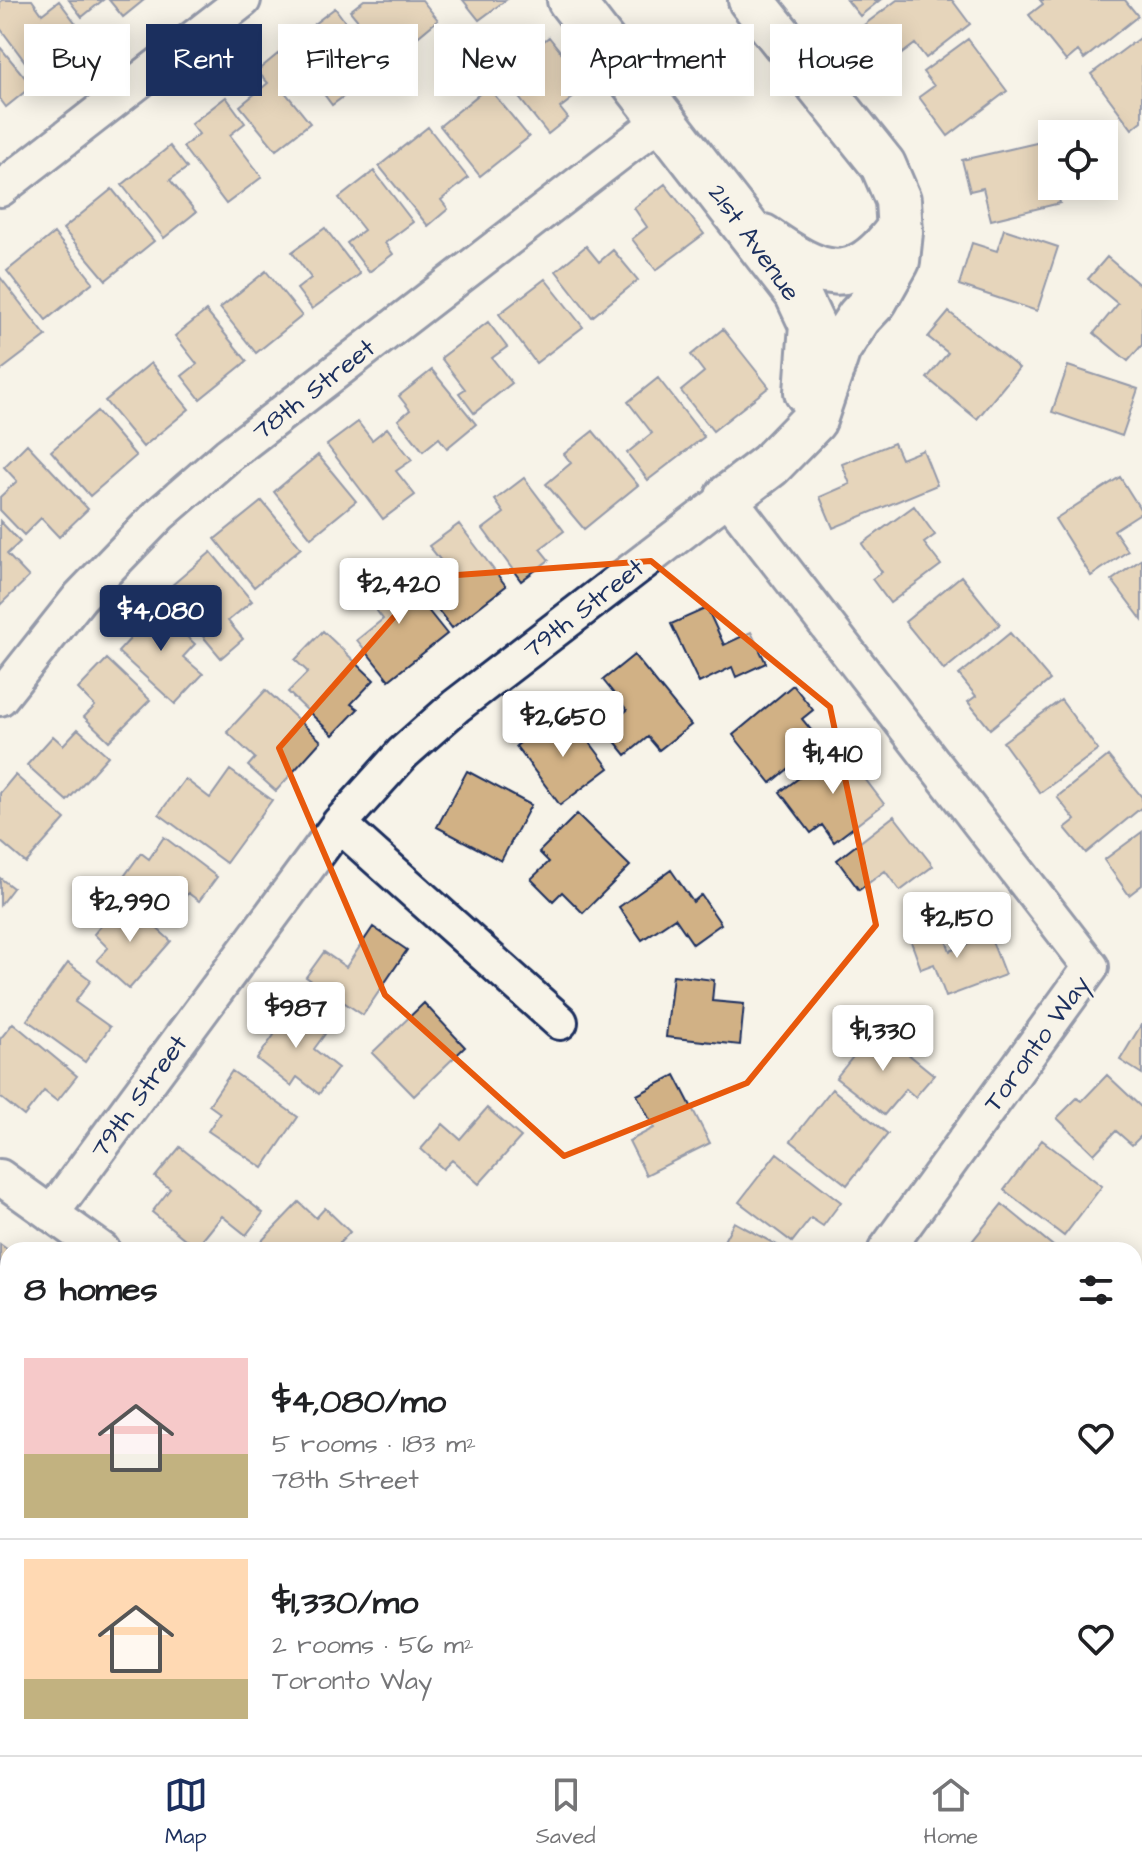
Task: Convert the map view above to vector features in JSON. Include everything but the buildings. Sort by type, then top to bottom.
[{"type":"street","points":[[0,189],[243,0]]},
{"type":"street","name":"21st Avenue","points":[[570,0],[797,293],[812,325],[810,383],[791,443],[770,465],[728,497]]},
{"type":"street","points":[[751,0],[883,165],[898,200],[900,227],[897,261],[875,300],[859,317],[838,349],[814,420],[791,443]]},
{"type":"street","name":"78th Street","points":[[0,698],[80,597],[159,515],[228,455],[663,119]]},
{"type":"street","points":[[744,225],[788,255],[836,273],[859,269],[883,252],[900,227]]},
{"type":"street","name":"79th Street","points":[[51,1214],[339,824],[403,753],[456,706],[728,497]]},
{"type":"street","name":"Toronto Way","points":[[728,497],[1091,967],[892,1242]]},
{"type":"street","points":[[339,824],[560,1022]]},
{"type":"street","points":[[0,1177],[91,1242]]},
{"type":"highlighted area","points":[[651,561],[830,707],[876,925],[747,1083],[564,1156],[385,995],[279,748],[429,577]]}]
